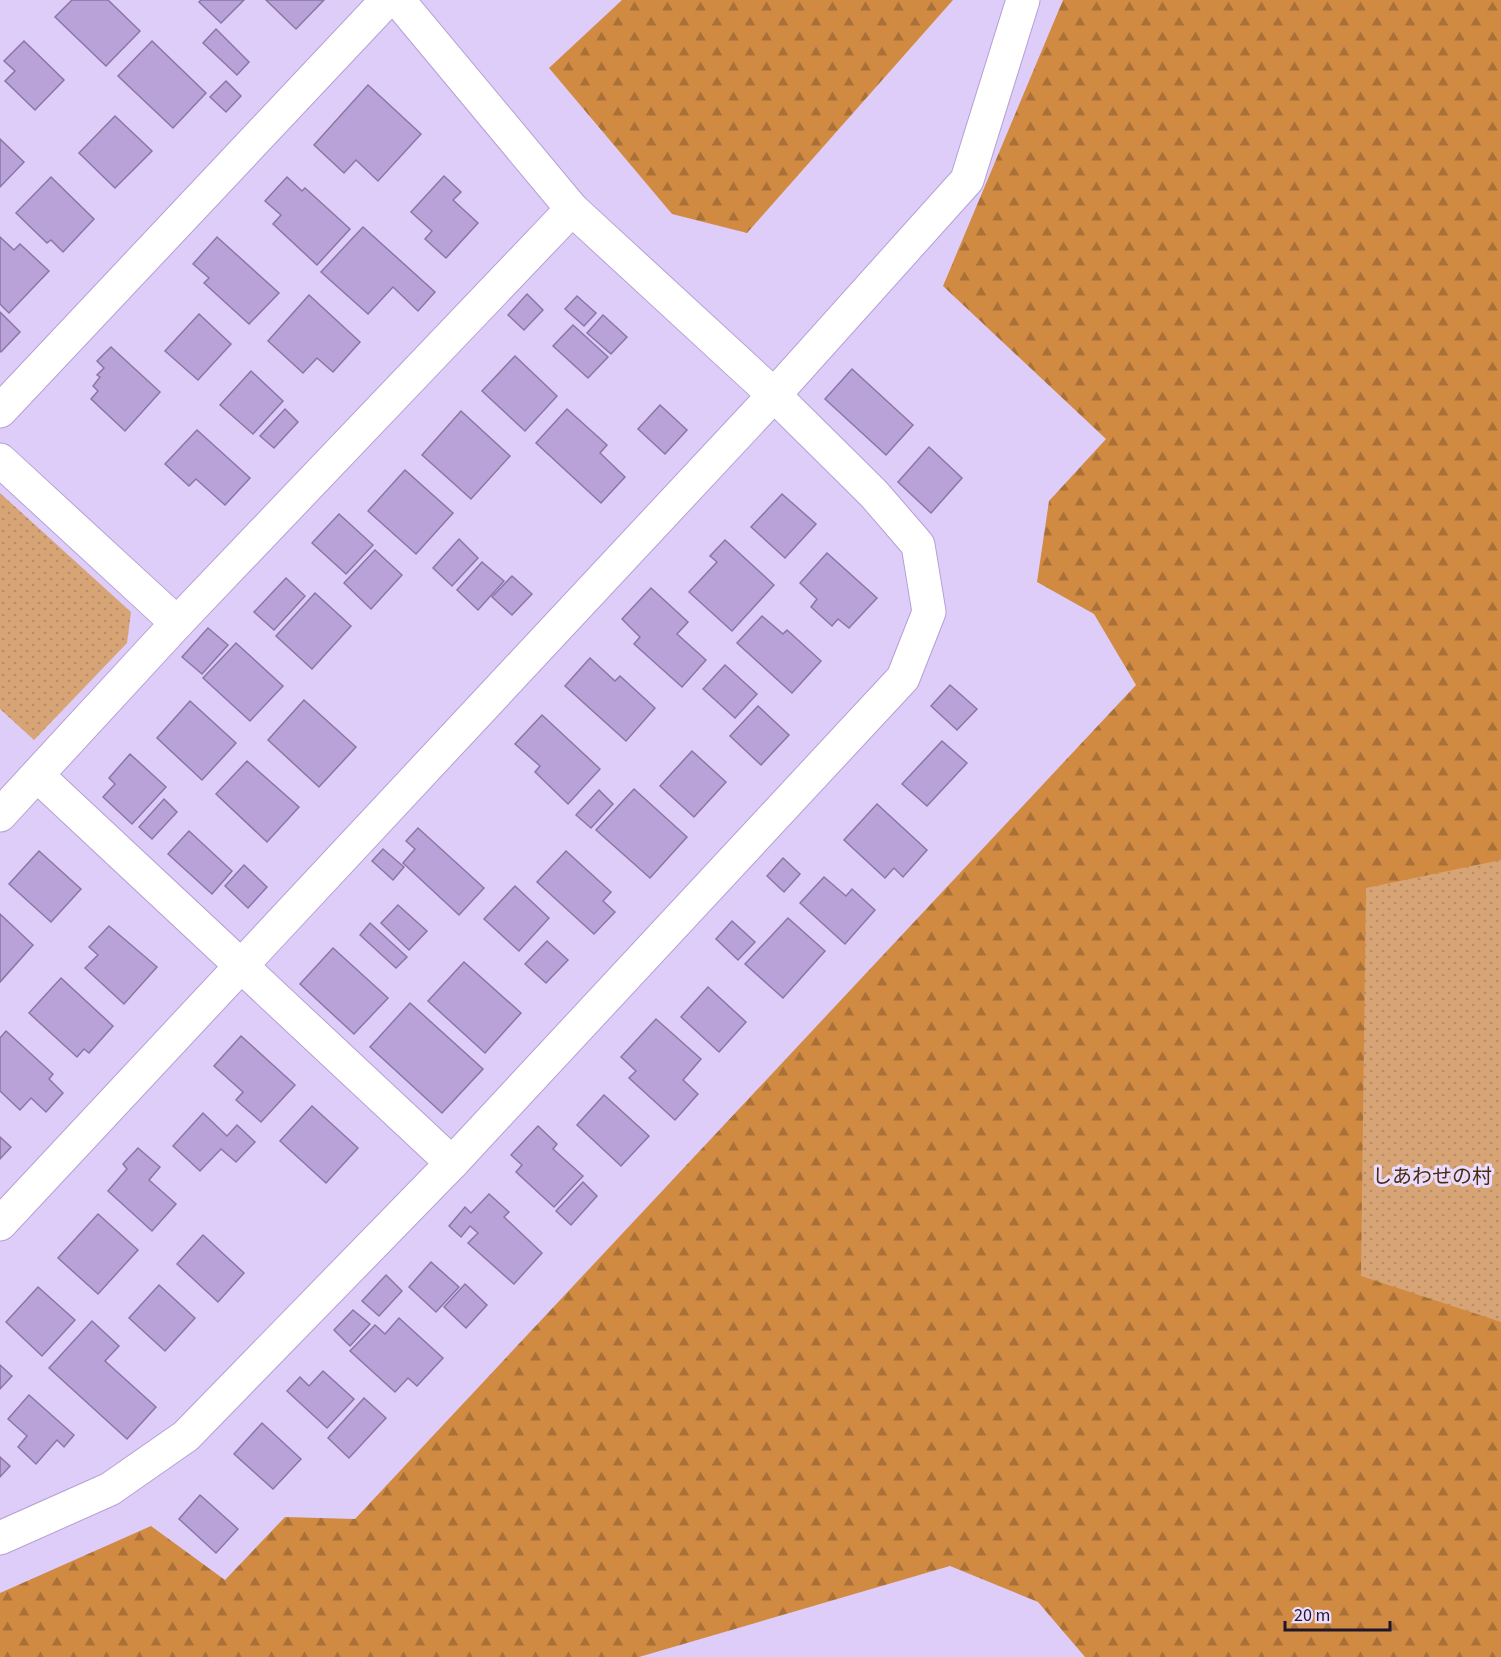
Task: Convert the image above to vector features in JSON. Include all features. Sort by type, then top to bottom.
[{"type":"street","points":[[0,411],[387,0]]},
{"type":"street","points":[[0,1538],[110,1489],[186,1436],[452,1163],[903,678],[928,612],[918,545],[874,494],[774,394],[572,209],[398,0]]},
{"type":"street","points":[[0,1224],[774,394],[967,180],[1023,0]]},
{"type":"street","points":[[0,815],[177,623],[572,209]]},
{"type":"street","points":[[0,460],[177,623]]},
{"type":"street","points":[[38,776],[452,1163]]},
{"type":"green space","points":[[622,0],[953,0],[747,233],[672,214],[549,68]]},
{"type":"green space","points":[[1063,0],[1501,0],[1501,1657],[1085,1657],[1038,1602],[950,1566],[639,1657],[0,1657],[0,1593],[151,1526],[225,1580],[285,1517],[355,1519],[1136,685],[1094,614],[1037,582],[1049,501],[1106,439],[943,286]]},
{"type":"green space","points":[[0,493],[131,612],[127,643],[34,740],[0,709]]},
{"type":"green space","name":"しあわせの村","points":[[1501,860],[1501,1322],[1361,1276],[1366,888]]},
{"type":"building","points":[[72,0],[108,0],[140,31],[106,66],[55,17]]},
{"type":"building","points":[[201,0],[244,0],[221,23],[199,2]]},
{"type":"building","points":[[266,0],[324,0],[296,29]]},
{"type":"building","points":[[216,29],[249,62],[237,75],[203,43]]},
{"type":"building","points":[[24,41],[64,80],[35,110],[5,81],[15,71],[4,61]]},
{"type":"building","points":[[152,41],[206,93],[173,128],[118,76]]},
{"type":"building","points":[[226,81],[241,96],[226,112],[210,97]]},
{"type":"building","points":[[368,85],[421,134],[378,181],[356,160],[344,173],[314,145]]},
{"type":"building","points":[[115,116],[152,151],[115,188],[79,153]]},
{"type":"building","points":[[0,139],[24,162],[0,187]]},
{"type":"building","points":[[444,176],[461,192],[453,200],[478,223],[446,258],[425,239],[432,231],[411,212]]},
{"type":"building","points":[[51,177],[94,219],[63,252],[51,240],[47,243],[16,213]]},
{"type":"building","points":[[287,177],[302,191],[305,188],[350,229],[317,265],[273,224],[281,215],[265,201]]},
{"type":"building","points":[[363,227],[435,292],[418,311],[393,287],[368,314],[321,272]]},
{"type":"building","points":[[0,237],[14,250],[20,244],[49,271],[9,313],[0,304]]},
{"type":"building","points":[[217,237],[279,293],[249,324],[204,283],[209,278],[193,264]]},
{"type":"building","points":[[527,294],[543,310],[524,330],[508,315]]},
{"type":"building","points":[[309,295],[360,342],[333,372],[317,358],[303,373],[268,341]]},
{"type":"building","points":[[577,296],[596,313],[584,326],[565,309]]},
{"type":"building","points":[[0,312],[20,332],[1,352],[0,351]]},
{"type":"building","points":[[199,314],[231,344],[198,380],[165,351]]},
{"type":"building","points":[[603,315],[627,337],[611,354],[587,333]]},
{"type":"building","points":[[573,325],[608,357],[588,378],[553,346]]},
{"type":"building","points":[[111,347],[160,392],[125,431],[91,399],[98,391],[93,386],[100,377],[97,375],[104,368],[97,361]]},
{"type":"building","points":[[515,356],[557,396],[525,431],[482,391]]},
{"type":"building","points":[[852,369],[913,425],[886,455],[825,399]]},
{"type":"building","points":[[251,371],[283,401],[253,434],[220,405]]},
{"type":"building","points":[[660,405],[687,430],[665,454],[638,429]]},
{"type":"building","points":[[285,409],[298,422],[274,448],[260,436]]},
{"type":"building","points":[[567,409],[607,445],[600,453],[625,477],[601,503],[536,443]]},
{"type":"building","points":[[461,411],[510,456],[471,499],[422,455]]},
{"type":"building","points":[[197,430],[250,478],[225,505],[196,479],[189,486],[165,464]]},
{"type":"building","points":[[929,447],[962,478],[931,513],[898,482]]},
{"type":"building","points":[[405,470],[453,513],[416,554],[368,511]]},
{"type":"building","points":[[782,494],[816,524],[785,558],[751,527]]},
{"type":"building","points":[[339,514],[373,545],[346,574],[312,543]]},
{"type":"building","points":[[459,539],[478,558],[452,586],[433,568]]},
{"type":"building","points":[[725,540],[774,585],[732,631],[689,592],[717,562],[710,556]]},
{"type":"building","points":[[375,550],[402,575],[371,609],[344,583]]},
{"type":"building","points":[[827,553],[877,598],[849,628],[838,619],[832,626],[811,607],[817,599],[800,583]]},
{"type":"building","points":[[482,562],[504,581],[478,610],[457,590]]},
{"type":"building","points":[[512,576],[532,594],[512,615],[492,597]]},
{"type":"building","points":[[286,578],[305,596],[274,630],[254,612]]},
{"type":"building","points":[[651,588],[688,622],[677,634],[706,660],[682,687],[634,644],[640,637],[622,619]]},
{"type":"building","points":[[315,593],[351,626],[312,669],[276,636]]},
{"type":"building","points":[[762,616],[783,634],[787,630],[821,661],[792,693],[737,643]]},
{"type":"building","points":[[208,628],[228,645],[202,674],[182,657]]},
{"type":"building","points":[[236,643],[283,686],[250,721],[203,678]]},
{"type":"building","points":[[590,658],[615,681],[620,676],[655,708],[626,741],[565,686]]},
{"type":"building","points":[[725,665],[757,694],[735,718],[703,689]]},
{"type":"building","points":[[950,685],[977,709],[957,730],[931,706]]},
{"type":"building","points":[[304,700],[356,747],[319,787],[268,740]]},
{"type":"building","points":[[190,701],[236,743],[202,780],[157,738]]},
{"type":"building","points":[[758,706],[789,735],[761,765],[730,736]]},
{"type":"building","points":[[542,715],[600,769],[568,804],[535,772],[540,766],[515,744]]},
{"type":"building","points":[[942,741],[967,763],[927,806],[902,784]]},
{"type":"building","points":[[692,751],[726,782],[694,817],[660,786]]},
{"type":"building","points":[[130,754],[166,787],[132,824],[103,797],[115,784],[109,778]]},
{"type":"building","points":[[247,761],[299,807],[267,842],[216,794]]},
{"type":"building","points":[[634,789],[687,837],[650,878],[596,830]]},
{"type":"building","points":[[599,790],[613,804],[591,828],[576,815]]},
{"type":"building","points":[[164,799],[177,812],[152,839],[139,827]]},
{"type":"building","points":[[877,804],[927,850],[903,877],[894,868],[885,878],[844,840]]},
{"type":"building","points":[[418,828],[484,888],[459,915],[403,863],[415,849],[406,841]]},
{"type":"building","points":[[189,831],[232,871],[212,894],[168,854]]},
{"type":"building","points":[[383,849],[404,867],[393,880],[372,861]]},
{"type":"building","points":[[39,851],[81,889],[51,922],[9,884]]},
{"type":"building","points":[[566,851],[611,892],[603,901],[615,912],[594,934],[537,882]]},
{"type":"building","points":[[783,858],[800,874],[784,892],[767,876]]},
{"type":"building","points":[[244,865],[267,887],[248,908],[225,886]]},
{"type":"building","points":[[824,877],[846,896],[852,889],[875,910],[845,944],[800,903]]},
{"type":"building","points":[[515,886],[549,918],[519,951],[484,919]]},
{"type":"building","points":[[398,905],[427,931],[409,950],[381,923]]},
{"type":"building","points":[[0,914],[33,945],[0,982]]},
{"type":"building","points":[[788,918],[825,951],[783,998],[745,964]]},
{"type":"building","points":[[732,921],[755,942],[738,960],[716,939]]},
{"type":"building","points":[[370,923],[407,957],[396,968],[360,935]]},
{"type":"building","points":[[109,926],[157,967],[124,1004],[85,968],[98,955],[89,947]]},
{"type":"building","points":[[547,941],[568,960],[546,983],[525,964]]},
{"type":"building","points":[[333,948],[388,998],[354,1034],[300,984]]},
{"type":"building","points":[[464,962],[521,1013],[485,1053],[428,1001]]},
{"type":"building","points":[[61,978],[113,1026],[89,1053],[84,1049],[77,1057],[29,1013]]},
{"type":"building","points":[[708,987],[746,1022],[719,1052],[681,1017]]},
{"type":"building","points":[[410,1003],[483,1069],[442,1113],[370,1047]]},
{"type":"building","points":[[656,1019],[701,1059],[683,1080],[698,1094],[675,1120],[629,1078],[636,1071],[621,1057]]},
{"type":"building","points":[[6,1031],[53,1074],[49,1079],[63,1093],[46,1112],[31,1098],[20,1110],[0,1091],[0,1038]]},
{"type":"building","points":[[241,1036],[295,1085],[261,1122],[236,1100],[243,1092],[214,1066]]},
{"type":"building","points":[[604,1095],[649,1136],[621,1166],[577,1125]]},
{"type":"building","points":[[312,1106],[358,1148],[326,1183],[280,1141]]},
{"type":"building","points":[[203,1113],[227,1136],[237,1125],[255,1142],[236,1162],[221,1149],[200,1171],[173,1146]]},
{"type":"building","points":[[538,1126],[557,1144],[553,1149],[583,1176],[554,1207],[516,1172],[522,1165],[511,1155]]},
{"type":"building","points":[[0,1137],[11,1147],[0,1159]]},
{"type":"building","points":[[138,1148],[160,1167],[149,1180],[176,1204],[152,1231],[108,1191],[127,1169],[123,1164]]},
{"type":"building","points":[[583,1182],[597,1196],[571,1225],[556,1211]]},
{"type":"building","points":[[489,1194],[509,1212],[504,1217],[542,1253],[514,1284],[468,1243],[478,1233],[470,1226],[461,1237],[449,1226],[465,1207],[471,1213]]},
{"type":"building","points":[[98,1214],[138,1250],[98,1294],[58,1258]]},
{"type":"building","points":[[203,1235],[244,1273],[218,1302],[177,1264]]},
{"type":"building","points":[[431,1262],[459,1287],[436,1312],[409,1287]]},
{"type":"building","points":[[386,1275],[402,1291],[379,1316],[362,1301]]},
{"type":"building","points":[[465,1284],[487,1305],[466,1328],[444,1307]]},
{"type":"building","points":[[159,1285],[195,1318],[165,1351],[129,1318]]},
{"type":"building","points":[[38,1287],[75,1320],[42,1356],[6,1322]]},
{"type":"building","points":[[353,1310],[370,1324],[350,1346],[334,1330]]},
{"type":"building","points":[[399,1318],[443,1358],[417,1386],[408,1378],[395,1392],[350,1351],[375,1325],[385,1334]]},
{"type":"building","points":[[92,1321],[119,1346],[105,1361],[156,1407],[127,1439],[49,1368]]},
{"type":"building","points":[[0,1365],[12,1376],[0,1389]]},
{"type":"building","points":[[323,1371],[354,1399],[327,1428],[287,1391],[300,1377],[309,1386]]},
{"type":"building","points":[[29,1395],[74,1435],[64,1447],[57,1440],[36,1464],[18,1447],[27,1436],[8,1419]]},
{"type":"building","points":[[364,1398],[386,1418],[349,1458],[328,1438]]},
{"type":"building","points":[[262,1423],[301,1459],[273,1489],[234,1454]]},
{"type":"building","points":[[0,1457],[10,1466],[0,1477]]},
{"type":"building","points":[[200,1495],[238,1529],[216,1553],[179,1519]]}]
